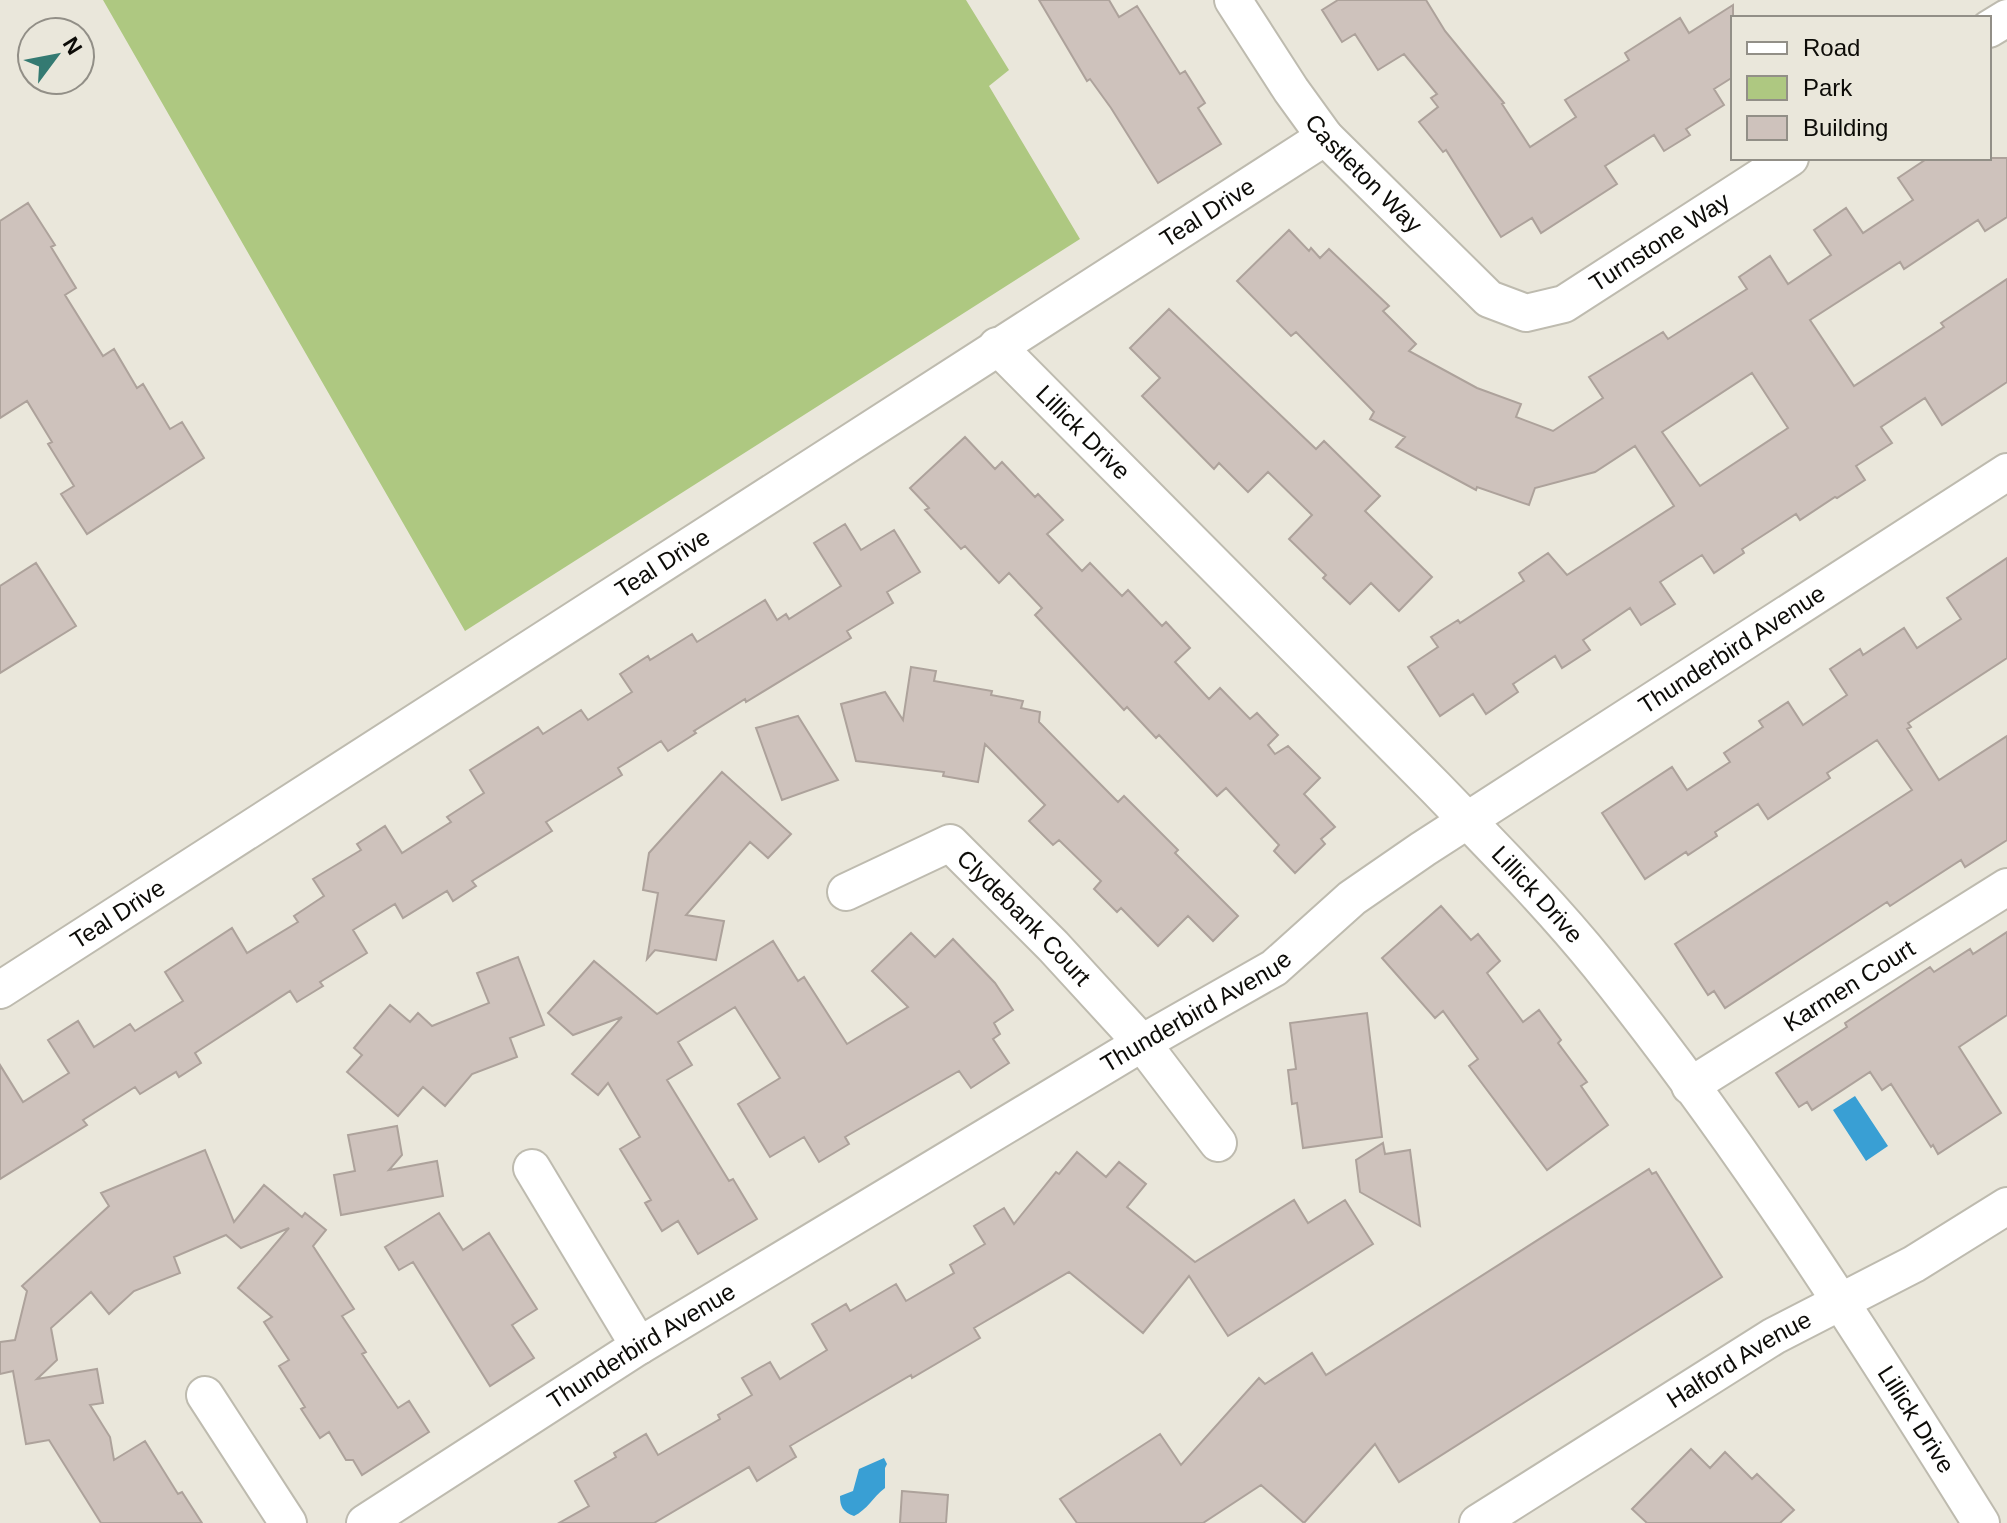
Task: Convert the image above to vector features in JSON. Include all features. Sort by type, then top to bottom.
[{"type":"street","name":"Castleton Way","points":[[1233,0],[1325,137],[1489,299],[1526,313]]},
{"type":"street","name":"Teal Drive","points":[[0,990],[1325,137]]},
{"type":"street","name":"Turnstone Way","points":[[1526,313],[1564,304],[1787,160]]},
{"type":"street","name":"Lillick Drive","points":[[997,346],[1467,820],[1598,964],[1690,1086],[1842,1302],[1981,1523]]},
{"type":"street","name":"Thunderbird Avenue","points":[[365,1523],[639,1346],[1142,1043],[1274,968],[1352,898],[1467,820],[2007,472]]},
{"type":"street","name":"Clydebank Court","points":[[846,892],[950,843],[1053,946],[1142,1043]]},
{"type":"street","name":"Karmen Court","points":[[1690,1086],[2007,887]]},
{"type":"street","points":[[1142,1043],[1218,1143]]},
{"type":"street","points":[[532,1168],[639,1346]]},
{"type":"street","name":"Halford Avenue","points":[[1478,1523],[1774,1336],[1914,1264],[2007,1206]]},
{"type":"street","points":[[205,1395],[288,1523]]},
{"type":"green space","points":[[103,0],[966,0],[1009,70],[989,86],[1080,239],[465,631]]},
{"type":"water","points":[[1855,1096],[1888,1146],[1866,1161],[1833,1110]]},
{"type":"water","points":[[884,1458],[887,1464],[885,1488],[859,1513],[854,1516],[847,1513],[840,1496],[853,1491],[859,1469]]},
{"type":"building","points":[[1039,0],[1109,0],[1119,17],[1137,6],[1180,74],[1185,71],[1205,103],[1198,108],[1221,144],[1158,183],[1111,108],[1090,79],[1087,81]]},
{"type":"building","points":[[1338,0],[1426,0],[1445,31],[1504,103],[1530,147],[1576,117],[1565,100],[1629,60],[1625,53],[1680,18],[1689,33],[1733,5],[1731,78],[1714,89],[1724,105],[1686,129],[1690,135],[1664,151],[1654,135],[1605,166],[1617,184],[1541,233],[1532,218],[1501,237],[1446,150],[1443,152],[1419,122],[1438,107],[1431,98],[1437,94],[1404,54],[1378,70],[1355,34],[1342,42],[1322,10]]},
{"type":"building","points":[[2007,158],[2007,217],[1985,231],[1978,220],[1904,269],[1900,262],[1810,320],[1854,386],[1944,327],[1941,323],[2007,279],[2007,382],[1942,425],[1925,398],[1881,427],[1892,443],[1856,466],[1865,480],[1800,520],[1796,514],[1742,549],[1744,553],[1714,573],[1702,555],[1660,582],[1675,604],[1641,625],[1630,608],[1583,640],[1590,650],[1562,668],[1555,656],[1513,684],[1518,692],[1486,714],[1473,694],[1440,716],[1408,667],[1438,647],[1431,637],[1458,620],[1460,623],[1524,581],[1519,573],[1548,553],[1567,575],[1674,506],[1635,446],[1595,472],[1535,488],[1529,505],[1477,487],[1476,490],[1396,447],[1405,437],[1370,419],[1374,412],[1296,332],[1291,336],[1237,281],[1289,230],[1320,258],[1329,249],[1389,306],[1383,311],[1416,344],[1409,351],[1477,388],[1521,404],[1516,417],[1553,431],[1603,398],[1589,377],[1663,332],[1668,339],[1747,289],[1739,277],[1770,256],[1788,284],[1831,255],[1814,230],[1846,208],[1863,233],[1913,200],[1898,178],[1925,160]],"holes":[[[1752,373],[1788,428],[1700,486],[1662,432]]]},
{"type":"building","points":[[28,203],[55,245],[51,247],[76,288],[65,295],[103,356],[114,349],[137,388],[143,384],[170,429],[182,422],[204,458],[87,534],[61,494],[74,486],[48,444],[52,442],[27,401],[0,418],[0,221]]},
{"type":"building","points":[[1169,309],[1316,449],[1324,441],[1380,496],[1365,511],[1432,577],[1399,611],[1371,583],[1350,604],[1289,539],[1312,515],[1268,472],[1248,492],[1219,463],[1214,469],[1142,396],[1160,378],[1130,348]]},
{"type":"building","points":[[965,437],[995,469],[1002,462],[1035,497],[1038,494],[1063,520],[1047,534],[1082,571],[1090,563],[1122,596],[1128,590],[1162,626],[1166,622],[1190,648],[1175,662],[1209,699],[1220,688],[1250,719],[1257,713],[1278,735],[1268,745],[1275,754],[1288,746],[1320,778],[1304,794],[1335,827],[1321,839],[1325,844],[1295,873],[1274,851],[1279,845],[1226,788],[1217,796],[1159,735],[1156,738],[1127,707],[1124,710],[1035,615],[1042,608],[1009,573],[999,583],[965,546],[961,549],[925,510],[929,508],[910,488]]},
{"type":"building","points":[[845,524],[861,550],[894,530],[920,572],[887,592],[893,603],[847,631],[851,638],[746,702],[745,699],[668,751],[661,741],[618,768],[622,775],[546,822],[552,831],[472,881],[476,886],[453,901],[447,891],[403,918],[395,904],[353,930],[367,953],[320,982],[323,986],[297,1002],[290,991],[195,1053],[201,1063],[179,1077],[176,1072],[140,1094],[135,1087],[83,1120],[87,1125],[0,1179],[0,1065],[23,1102],[69,1073],[48,1040],[78,1021],[94,1047],[130,1024],[135,1031],[183,1001],[165,972],[232,928],[247,953],[298,922],[294,916],[324,896],[313,879],[361,850],[357,844],[385,826],[402,853],[451,822],[447,817],[484,793],[470,770],[538,727],[543,734],[581,710],[588,720],[632,692],[620,674],[648,656],[650,660],[692,634],[697,642],[765,600],[777,620],[786,614],[789,619],[841,586],[814,543]]},
{"type":"building","points":[[2007,558],[2007,658],[1908,723],[1911,727],[1907,729],[1939,780],[2007,736],[2007,840],[1965,867],[1961,860],[1890,906],[1887,902],[1725,1008],[1714,991],[1708,995],[1675,944],[1912,790],[1877,740],[1827,773],[1830,778],[1768,819],[1758,804],[1715,832],[1717,836],[1645,879],[1602,813],[1672,767],[1687,790],[1730,762],[1724,753],[1763,727],[1759,721],[1788,702],[1803,725],[1847,695],[1830,669],[1860,649],[1863,655],[1904,628],[1917,648],[1961,619],[1947,598]]},
{"type":"building","points":[[36,563],[76,626],[0,673],[0,586]]},
{"type":"building","points":[[911,667],[936,671],[934,681],[992,691],[991,695],[1023,701],[1021,708],[1040,712],[1039,722],[1118,802],[1124,796],[1238,916],[1213,941],[1188,916],[1158,946],[1121,908],[1117,912],[1094,889],[1101,881],[1059,840],[1053,845],[1029,821],[1045,805],[985,744],[978,782],[943,776],[944,772],[856,761],[841,704],[885,692],[903,720]]},
{"type":"building","points":[[798,716],[838,780],[782,800],[756,728]]},
{"type":"building","points":[[722,772],[791,834],[768,858],[750,842],[686,915],[724,921],[716,960],[655,950],[647,959],[658,893],[643,890],[649,853]]},
{"type":"building","points":[[1441,906],[1471,940],[1478,934],[1500,961],[1487,973],[1523,1022],[1539,1010],[1561,1040],[1558,1043],[1587,1082],[1581,1086],[1608,1125],[1547,1170],[1469,1066],[1478,1059],[1443,1011],[1435,1018],[1382,958]]},
{"type":"building","points":[[2007,932],[2007,1015],[1959,1047],[2001,1113],[1938,1154],[1891,1084],[1882,1090],[1870,1072],[1812,1110],[1807,1102],[1799,1107],[1776,1073],[1930,967],[1934,972],[1970,949],[1973,954]]},
{"type":"building","points":[[911,933],[935,957],[953,939],[995,983],[1013,1010],[994,1023],[1000,1034],[993,1039],[1009,1063],[971,1088],[959,1071],[845,1137],[849,1144],[819,1162],[804,1137],[770,1157],[738,1104],[780,1078],[735,1007],[678,1042],[692,1065],[667,1080],[729,1181],[733,1179],[757,1219],[698,1254],[678,1221],[662,1231],[645,1203],[651,1200],[620,1149],[640,1137],[608,1083],[598,1095],[572,1074],[622,1017],[573,1035],[548,1013],[594,961],[657,1014],[773,941],[798,981],[804,977],[847,1044],[908,1007],[872,971]]},
{"type":"building","points":[[518,957],[544,1025],[510,1038],[517,1057],[472,1074],[445,1106],[423,1087],[398,1116],[347,1072],[362,1055],[354,1048],[390,1005],[410,1022],[418,1013],[432,1026],[489,1003],[477,973]]},
{"type":"building","points":[[1367,1013],[1382,1137],[1303,1148],[1297,1103],[1292,1104],[1288,1070],[1296,1069],[1290,1023]]},
{"type":"building","points":[[397,1126],[402,1155],[389,1170],[437,1161],[443,1196],[341,1215],[334,1175],[355,1171],[348,1135]]},
{"type":"building","points":[[1383,1143],[1385,1154],[1410,1150],[1420,1226],[1360,1192],[1356,1160]]},
{"type":"building","points":[[205,1150],[234,1222],[264,1185],[302,1217],[305,1213],[326,1230],[313,1246],[354,1309],[342,1316],[366,1352],[362,1354],[398,1408],[409,1401],[429,1432],[362,1475],[353,1460],[346,1460],[329,1432],[320,1438],[279,1366],[289,1360],[264,1322],[272,1317],[238,1288],[289,1228],[241,1248],[226,1235],[174,1257],[180,1273],[134,1291],[109,1314],[91,1292],[51,1328],[57,1360],[37,1379],[97,1369],[103,1403],[90,1405],[110,1437],[114,1460],[145,1441],[178,1494],[182,1492],[202,1523],[101,1523],[49,1440],[26,1444],[13,1371],[0,1374],[0,1342],[15,1340],[27,1291],[22,1286],[109,1206],[101,1193]]},
{"type":"building","points":[[1077,1152],[1106,1177],[1119,1162],[1146,1184],[1127,1207],[1195,1262],[1294,1200],[1308,1223],[1345,1200],[1373,1244],[1228,1336],[1189,1276],[1143,1333],[1069,1272],[974,1328],[980,1338],[790,1446],[796,1457],[757,1481],[749,1467],[654,1523],[559,1523],[589,1506],[575,1481],[616,1457],[614,1453],[646,1434],[658,1455],[720,1419],[718,1415],[752,1395],[742,1378],[770,1362],[780,1379],[827,1350],[812,1324],[846,1304],[850,1311],[896,1284],[906,1301],[954,1273],[950,1265],[985,1244],[974,1226],[1004,1208],[1014,1224],[1056,1172],[1059,1174]]},
{"type":"building","points":[[1649,1169],[1652,1174],[1656,1172],[1722,1277],[1399,1482],[1375,1444],[1304,1523],[1261,1485],[1203,1523],[1077,1523],[1060,1499],[1160,1434],[1181,1465],[1259,1378],[1265,1384],[1312,1353],[1326,1375]]},
{"type":"building","points":[[439,1213],[463,1250],[489,1233],[537,1309],[512,1325],[534,1358],[490,1386],[413,1262],[399,1270],[385,1247]]},
{"type":"building","points":[[1691,1449],[1710,1468],[1725,1452],[1752,1479],[1757,1474],[1794,1510],[1780,1523],[1647,1523],[1632,1509]]},
{"type":"building","points":[[902,1491],[948,1495],[946,1523],[900,1523]]}]
